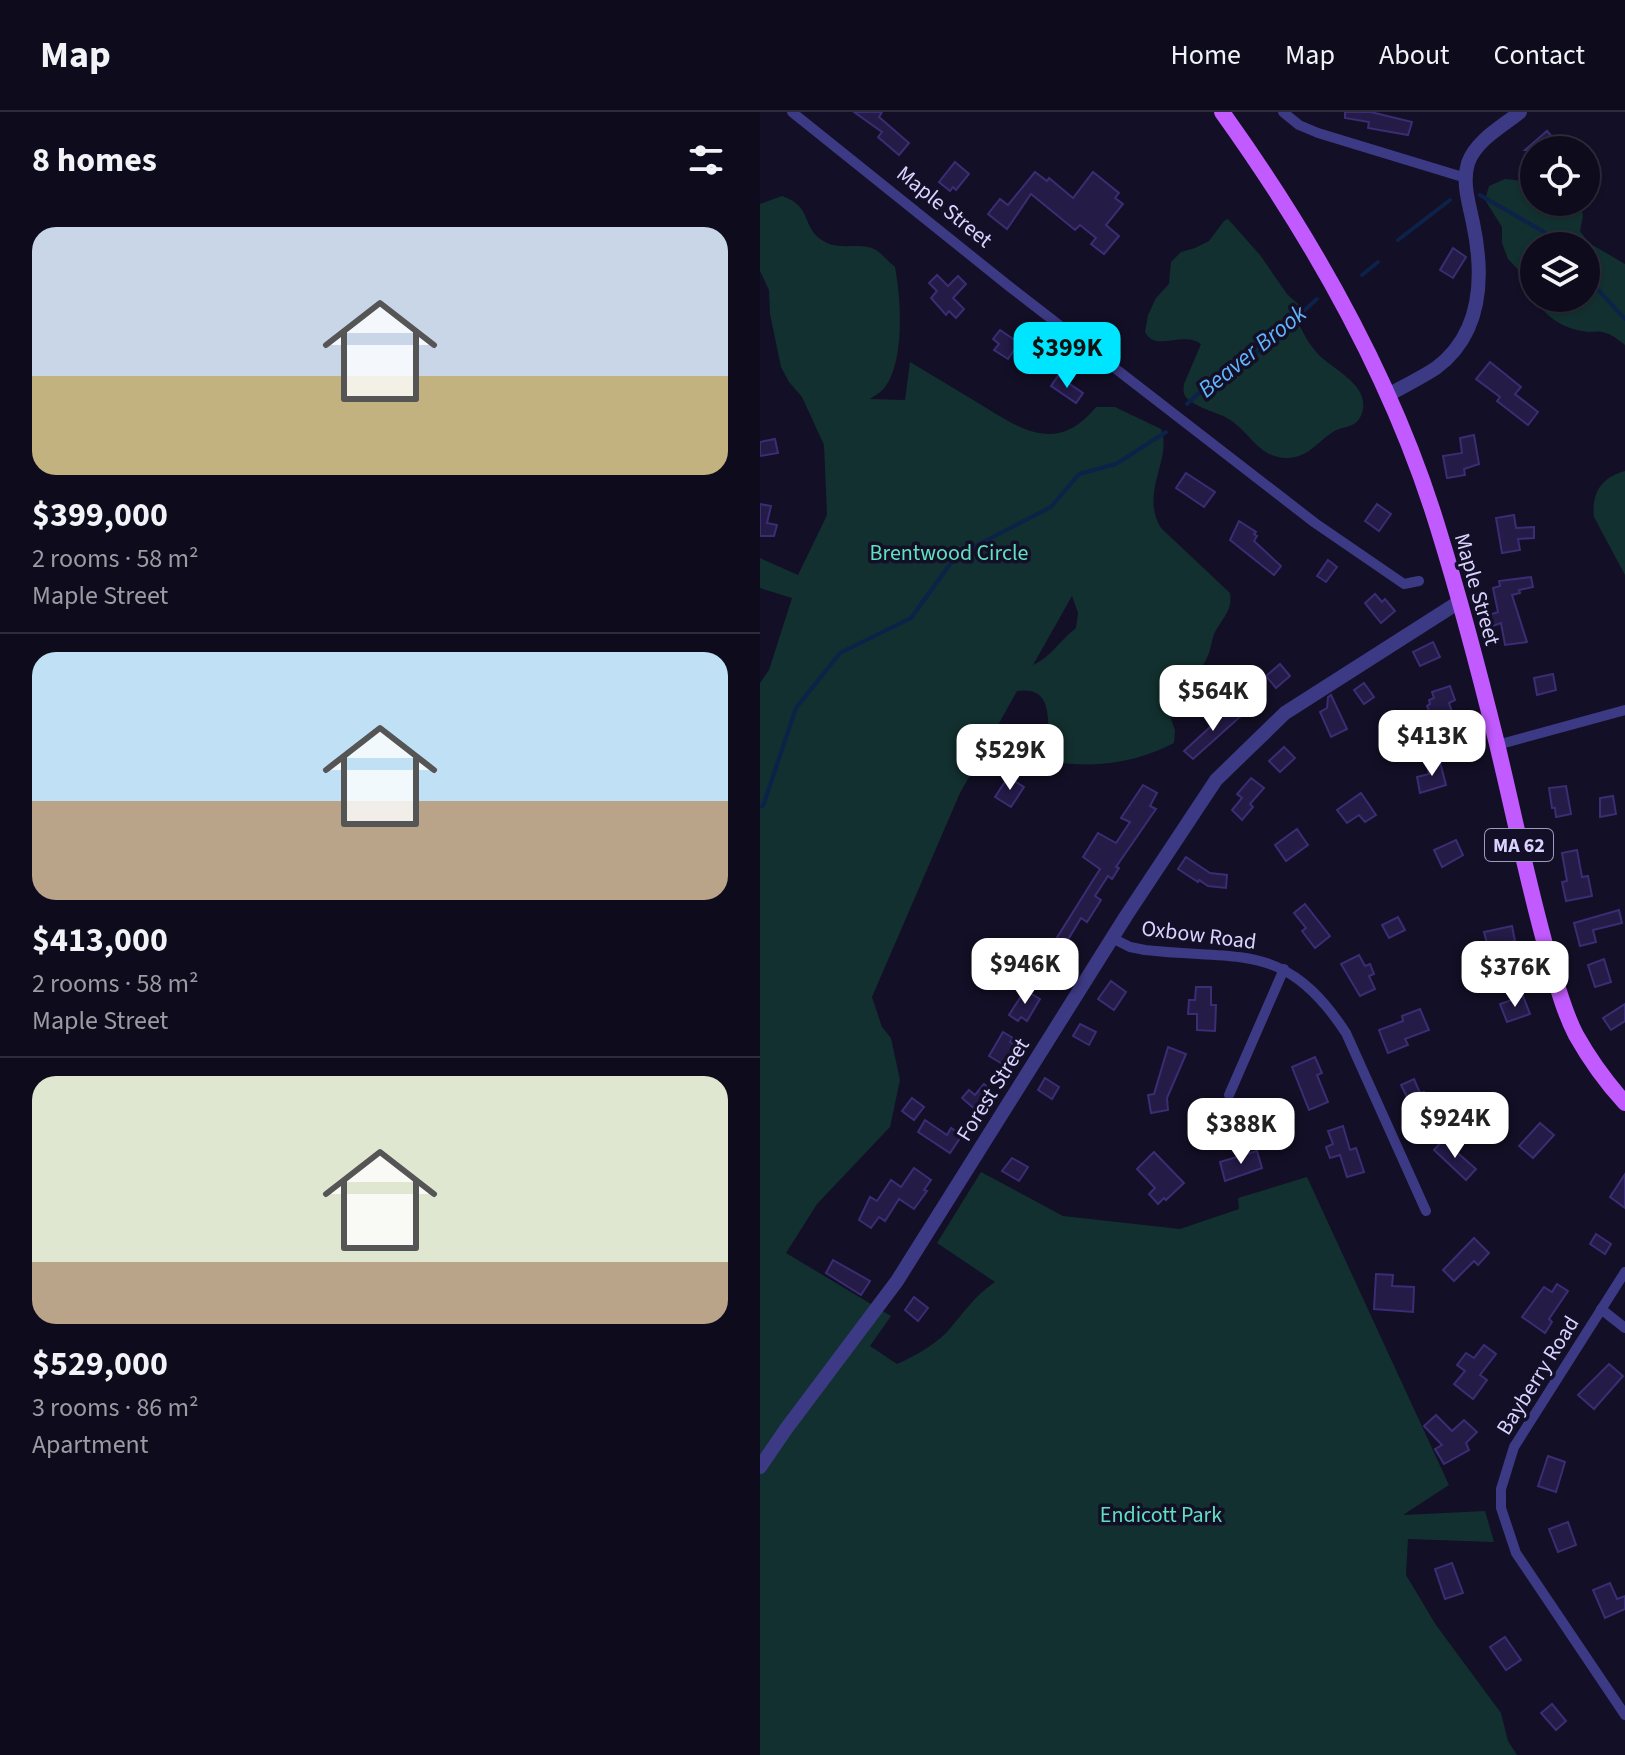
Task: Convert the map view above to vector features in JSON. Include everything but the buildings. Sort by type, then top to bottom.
[{"type":"main road","name":"Maple Street","points":[[1222,112],[1304,233],[1340,296],[1388,395],[1438,525],[1497,745],[1534,905],[1561,996],[1574,1031],[1591,1061],[1625,1103]]},
{"type":"street","name":"Maple Street","points":[[792,112],[1010,287],[1315,523],[1404,584],[1419,581]]},
{"type":"street","points":[[1283,112],[1299,125],[1318,133],[1466,178]]},
{"type":"street","points":[[1388,395],[1443,362],[1456,349],[1470,326],[1479,290],[1478,253],[1465,190],[1468,163],[1485,139],[1520,112]]},
{"type":"street","name":"Forest Street","points":[[760,1467],[897,1281],[1112,938],[1227,767],[1285,713],[1459,602]]},
{"type":"street","points":[[1497,745],[1625,710]]},
{"type":"street","name":"Oxbow Road","points":[[1112,938],[1145,950],[1252,957],[1284,969],[1311,986],[1346,1033],[1426,1211]]},
{"type":"street","points":[[1229,1095],[1284,969]]},
{"type":"street","name":"Bayberry Road","points":[[1625,1272],[1514,1447],[1501,1489],[1501,1508],[1516,1553],[1625,1715]]},
{"type":"street","name":"Bayberry Road","points":[[1601,1309],[1625,1328]]},
{"type":"green space","points":[[1505,179],[1520,181],[1520,216],[1583,216],[1581,232],[1520,232],[1520,272],[1508,259],[1502,243],[1502,227],[1485,200],[1489,186]]},
{"type":"green space","name":"Endicott Park","points":[[782,196],[799,206],[813,231],[827,243],[870,248],[895,267],[900,311],[896,361],[885,387],[870,399],[905,400],[910,362],[1021,428],[1051,434],[1066,431],[1096,407],[1115,407],[1161,429],[1164,440],[1154,489],[1155,515],[1161,528],[1230,593],[1231,599],[1214,634],[1206,661],[1196,674],[1163,697],[1175,730],[1174,743],[1159,750],[1115,762],[1053,762],[1045,705],[1040,696],[1031,691],[1017,691],[960,793],[872,997],[882,1027],[891,1038],[900,1080],[890,1127],[817,1204],[786,1253],[891,1316],[870,1346],[897,1364],[941,1338],[995,1282],[937,1243],[981,1172],[1063,1216],[1180,1229],[1239,1209],[1238,1198],[1307,1177],[1449,1485],[1403,1515],[1485,1511],[1494,1542],[1408,1539],[1406,1575],[1436,1625],[1501,1713],[1508,1741],[1517,1755],[760,1755],[760,683],[769,670],[792,598],[760,588],[760,558],[798,575],[827,515],[824,445],[802,397],[781,367],[770,314],[769,290],[760,271],[760,204]],"holes":[[[1072,596],[1078,613],[1076,628],[1045,658],[1033,665]]]},
{"type":"green space","points":[[1228,219],[1299,305],[1296,317],[1314,350],[1349,379],[1361,394],[1362,413],[1357,422],[1333,432],[1307,452],[1294,457],[1269,454],[1235,423],[1186,397],[1184,384],[1201,344],[1186,339],[1156,341],[1145,332],[1156,298],[1169,284],[1171,262],[1181,252],[1209,241]]},
{"type":"green space","points":[[1600,249],[1625,264],[1625,345],[1605,333],[1580,331],[1545,312],[1600,312]]},
{"type":"green space","points":[[1625,471],[1625,575],[1594,517],[1594,501],[1604,482]]},
{"type":"waterway","name":"Beaver Brook","points":[[1480,195],[1544,232]]},
{"type":"waterway","name":"Beaver Brook","points":[[1398,240],[1450,200]]},
{"type":"waterway","name":"Beaver Brook","points":[[1362,275],[1378,262]]},
{"type":"waterway","name":"Beaver Brook","points":[[1600,292],[1625,319]]},
{"type":"waterway","name":"Beaver Brook","points":[[1187,404],[1229,365],[1258,352],[1317,299]]},
{"type":"waterway","name":"Beaver Brook","points":[[760,806],[763,806],[796,708],[840,653],[911,618],[956,556],[1051,507],[1079,474],[1116,464],[1166,432]]},
{"type":"park label","name":"Brentwood Circle","points":[[949,552]]}]
